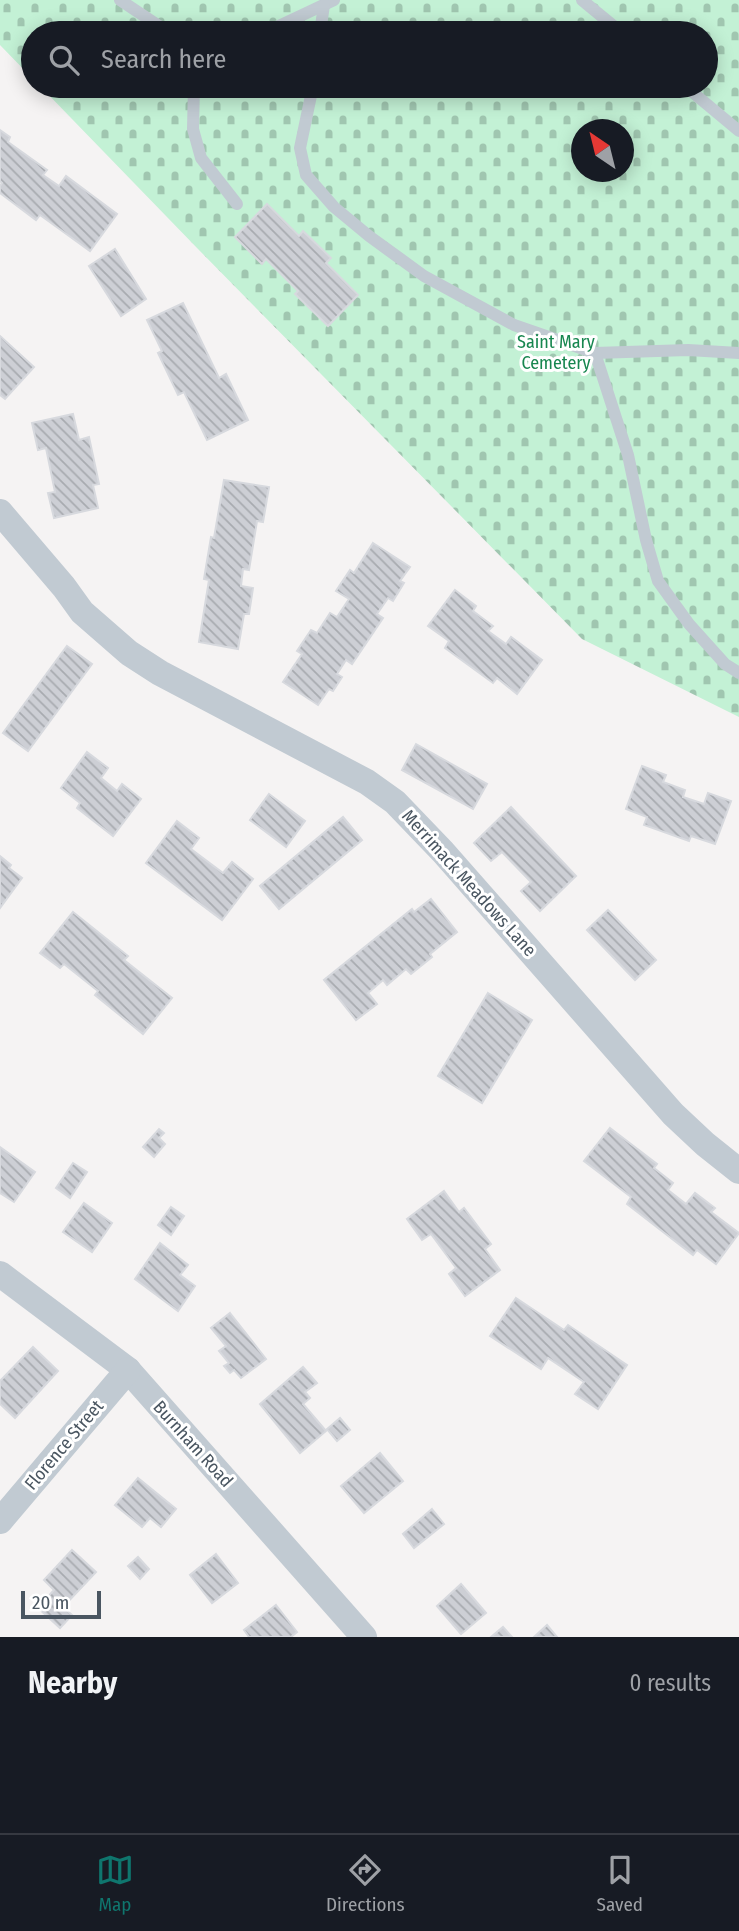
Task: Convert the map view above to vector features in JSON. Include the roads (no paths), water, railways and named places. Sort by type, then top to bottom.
[{"type":"street","name":"Merrimack Meadows Lane","points":[[0,512],[82,612],[129,653],[160,673],[367,782],[395,802],[443,852],[673,1114],[739,1171]]},
{"type":"street","name":"Burnham Road","points":[[0,1274],[128,1370],[365,1637]]},
{"type":"street","name":"Florence Street","points":[[0,1521],[128,1370]]},
{"type":"lane","points":[[120,0],[150,21]]},
{"type":"lane","points":[[582,0],[607,21]]},
{"type":"lane","points":[[290,21],[329,3]]},
{"type":"lane","points":[[324,21],[329,3]]},
{"type":"lane","points":[[194,98],[193,129],[201,158],[237,204]]},
{"type":"lane","points":[[310,98],[300,148],[306,175],[334,206],[369,236],[424,276],[514,325],[595,353],[688,350],[739,354]]},
{"type":"lane","points":[[699,98],[739,131]]},
{"type":"lane","points":[[595,353],[628,455],[646,540],[659,581],[689,624],[725,664],[739,673]]},
{"type":"park label","name":"Saint Mary Cemetery","points":[[556,352]]}]
